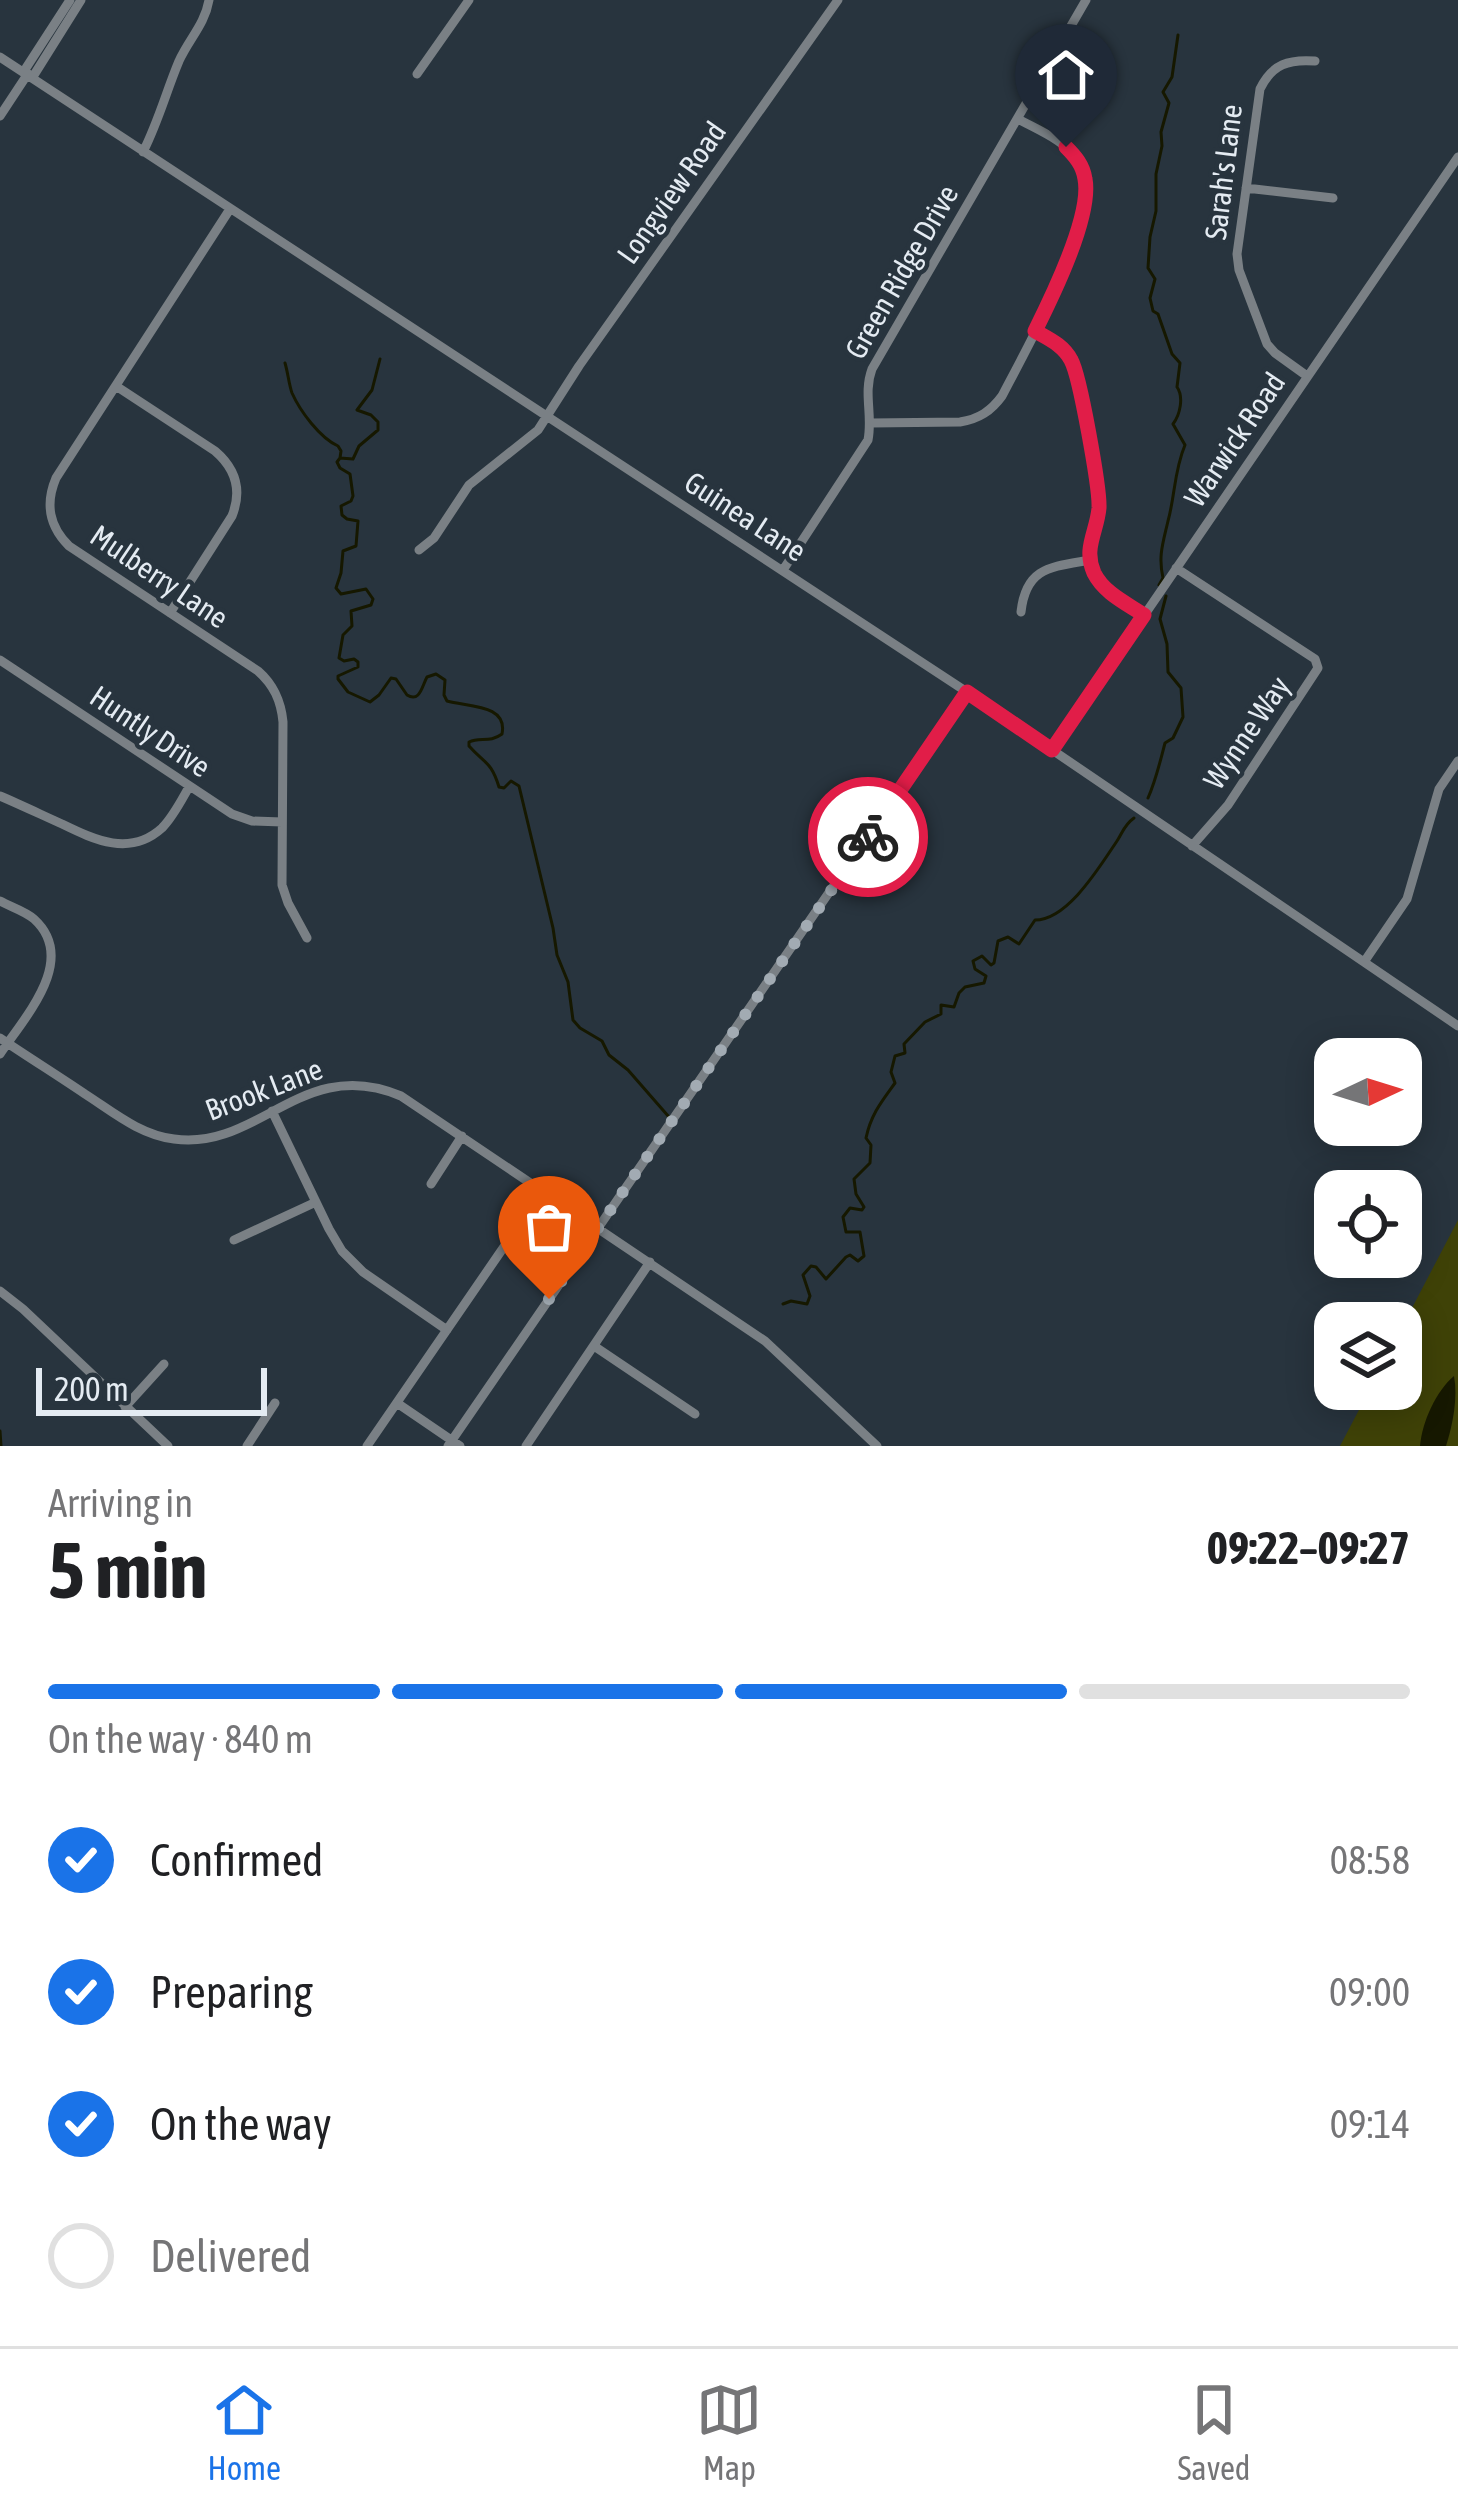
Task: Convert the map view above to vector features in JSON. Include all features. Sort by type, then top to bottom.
[{"type":"street","points":[[0,116],[27,75],[34,75],[70,0]]},
{"type":"street","points":[[51,38],[81,0]]},
{"type":"street","points":[[143,152],[209,0]]},
{"type":"street","points":[[417,74],[469,0]]},
{"type":"street","name":"Longview Road","points":[[419,550],[434,538],[469,485],[531,436],[547,415],[838,0]]},
{"type":"street","name":"Green Ridge Drive","points":[[783,570],[868,440],[871,423],[866,390],[872,369],[1086,0]]},
{"type":"street","name":"Guinea Lane","points":[[0,58],[967,692],[1458,1026]]},
{"type":"street","name":"Sarah's Lane","points":[[1307,376],[1267,344],[1239,270],[1238,254],[1258,94],[1276,67],[1289,61],[1315,61]]},
{"type":"street","points":[[871,423],[965,422],[983,415],[1002,396],[1063,275],[1086,182],[1073,154],[1018,119]]},
{"type":"street","name":"Warwick Road","points":[[1052,750],[1458,158]]},
{"type":"street","points":[[1246,188],[1333,198]]},
{"type":"street","name":"Mulberry Lane","points":[[230,209],[54,483],[49,501],[52,523],[69,546],[258,671],[273,688],[283,722],[282,885],[307,938]]},
{"type":"street","points":[[1035,331],[1063,349],[1077,374],[1099,502],[1090,560],[1105,588],[1144,615]]},
{"type":"street","points":[[116,386],[215,451],[236,478],[232,516],[170,613]]},
{"type":"street","points":[[1022,612],[1024,594],[1036,575],[1090,560]]},
{"type":"street","name":"Wynne Way","points":[[1176,568],[1315,659],[1318,668],[1228,805],[1192,846]]},
{"type":"street","name":"Huntly Drive","points":[[0,660],[240,818],[281,822]]},
{"type":"street","points":[[397,1403],[453,1444],[967,692]]},
{"type":"street","points":[[1364,962],[1407,899],[1436,798],[1458,761]]},
{"type":"street","points":[[0,796],[97,840],[118,844],[140,841],[156,832],[189,788]]},
{"type":"street","points":[[0,901],[37,922],[52,959],[47,981],[4,1041],[0,1054]]},
{"type":"street","name":"Brook Lane","points":[[4,1041],[154,1135],[191,1140],[213,1137],[322,1088],[361,1085],[400,1096],[773,1347],[877,1446]]},
{"type":"street","points":[[272,1111],[337,1244],[354,1264],[447,1330]]},
{"type":"street","points":[[430,1184],[462,1136]]},
{"type":"street","points":[[368,1446],[543,1190]]},
{"type":"street","points":[[235,1240],[316,1202]]},
{"type":"street","points":[[526,1446],[650,1262]]},
{"type":"street","points":[[0,1291],[168,1446]]},
{"type":"street","points":[[594,1346],[695,1414]]},
{"type":"street","points":[[125,1406],[164,1364]]},
{"type":"street","points":[[247,1446],[275,1403]]},
{"type":"shaded area","points":[[1458,1220],[1458,1446],[1340,1446],[1359,1410],[1422,1410],[1422,1302],[1415,1302]]},
{"type":"shaded area","points":[[1454,1376],[1454,1411],[1446,1446],[1420,1446],[1431,1408]]},
{"type":"waterway","points":[[1159,585],[1163,543],[1185,445],[1173,424],[1180,406],[1180,363],[1153,311],[1150,298],[1155,279],[1148,268],[1161,132],[1169,103],[1163,92],[1172,77],[1178,35]]},
{"type":"waterway","points":[[380,359],[372,390],[357,410],[371,415],[378,430],[359,446],[353,459],[337,462],[350,474],[353,496],[341,506],[342,515],[358,521],[356,546],[343,551],[336,588],[341,594],[366,589],[373,599],[371,605],[351,611],[352,626],[343,635],[339,658],[354,659],[358,667],[338,679],[348,692],[370,702],[391,678],[415,697],[427,677],[436,674],[445,680],[447,701],[485,708],[499,717],[502,734],[469,742],[469,746],[490,767],[499,787],[511,781],[519,786],[557,955],[568,982],[573,1020],[602,1041],[609,1055],[669,1117]]},
{"type":"waterway","points":[[285,363],[291,390],[305,416],[338,446],[340,458]]},
{"type":"waterway","points":[[1148,798],[1165,743],[1173,738],[1183,717],[1181,688],[1168,672],[1160,619],[1166,596]]},
{"type":"waterway","points":[[783,1304],[807,1304],[810,1296],[803,1275],[811,1266],[826,1279],[846,1257],[858,1261],[864,1256],[860,1232],[846,1232],[843,1217],[850,1208],[864,1207],[854,1179],[870,1163],[871,1145],[866,1138],[874,1115],[895,1083],[891,1072],[895,1056],[905,1053],[904,1044],[925,1022],[941,1014],[941,1005],[954,1007],[965,987],[984,983],[986,976],[975,969],[973,961],[982,956],[991,965],[998,941],[1008,937],[1019,944],[1035,920],[1071,902],[1134,818]]},
{"type":"waterway","points":[[0,1431],[1,1446]]},
{"type":"way so far","points":[[549,1299],[868,837]]},
{"type":"route","points":[[868,837],[967,692],[1052,750],[1144,615],[1109,592],[1092,568],[1089,544],[1099,502],[1077,374],[1063,349],[1035,331],[1063,275],[1085,200],[1084,172],[1066,147]]}]
